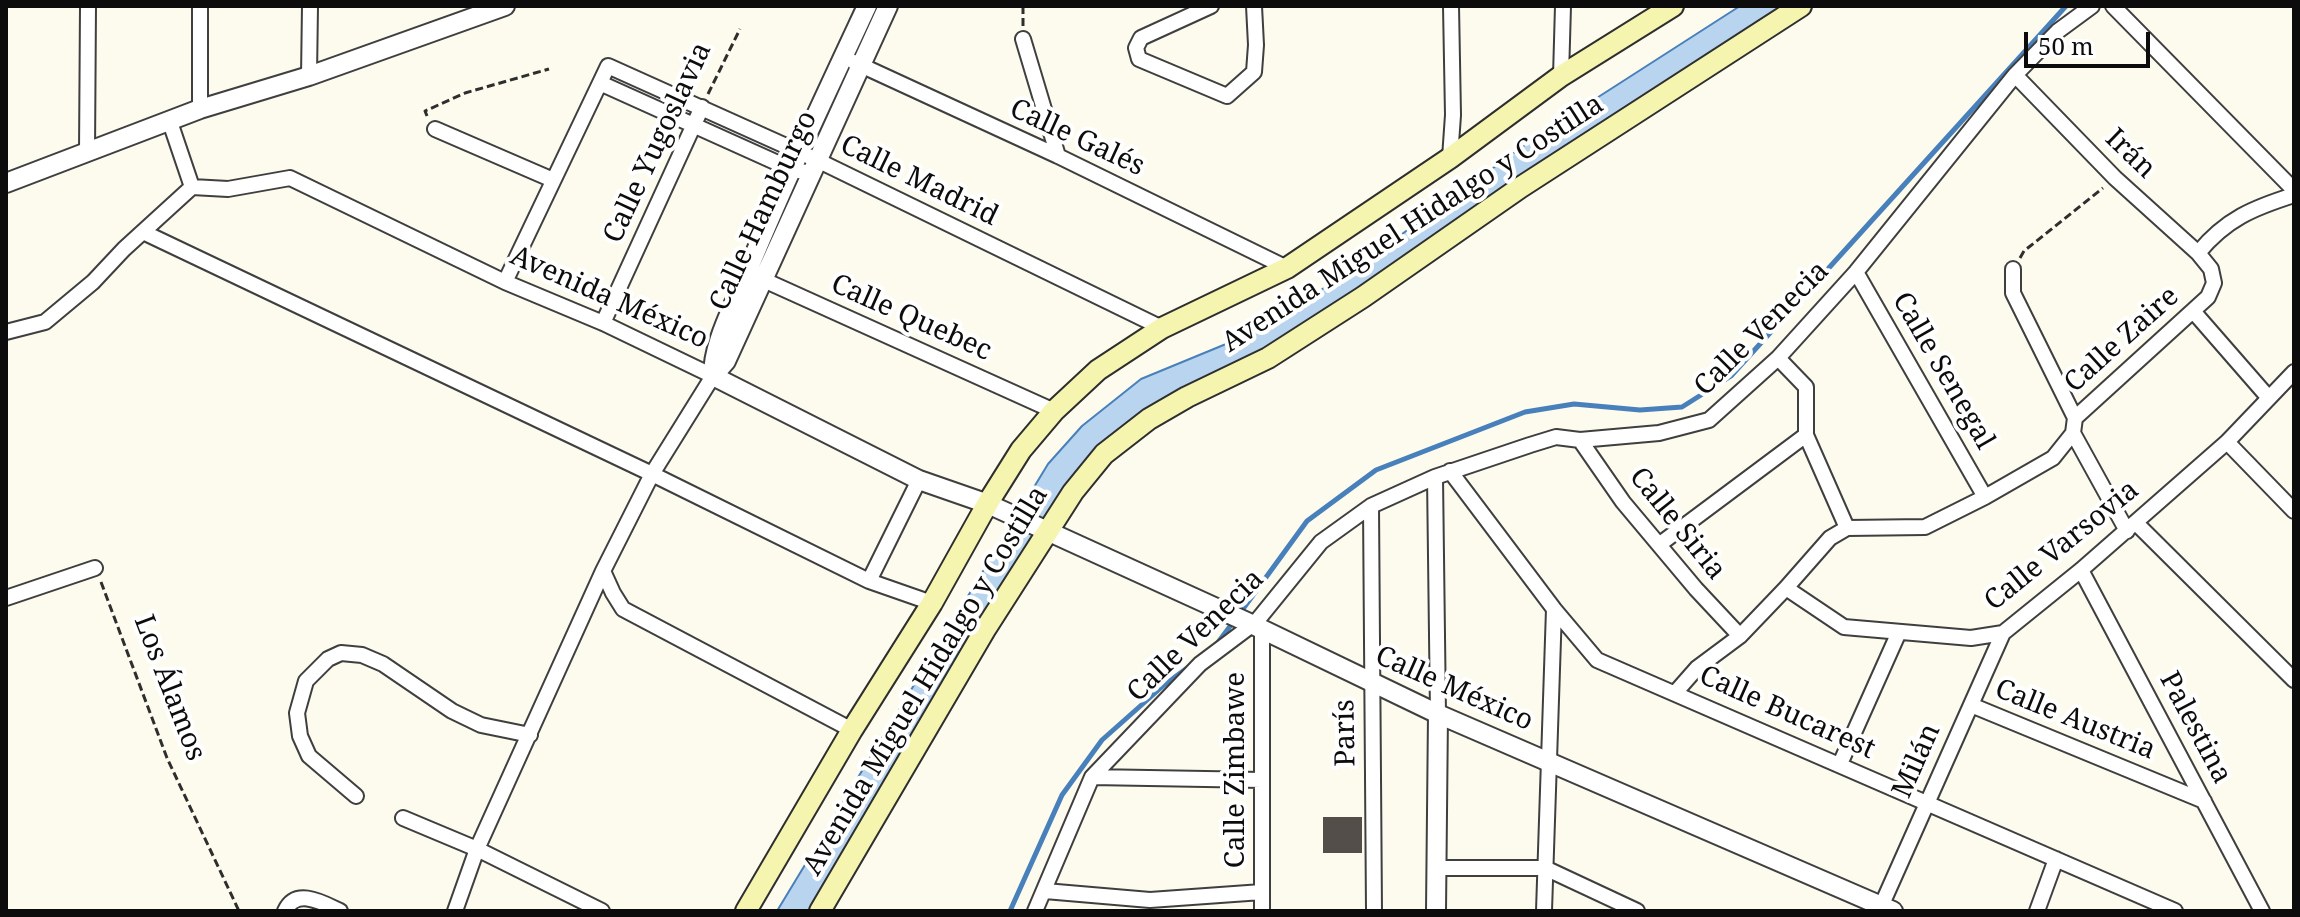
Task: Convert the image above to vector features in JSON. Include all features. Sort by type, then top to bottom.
[{"type":"main road","name":"Avenida Miguel Hidalgo y Costilla","points":[[746,911],[852,730],[992,506],[1021,450],[1054,411],[1098,370],[1162,328],[1287,268],[1450,158],[1561,76],[1673,6]]},
{"type":"main road","name":"Avenida Miguel Hidalgo y Costilla","points":[[820,911],[986,628],[1073,492],[1104,454],[1149,419],[1268,358],[1363,297],[1521,187],[1801,6]]},
{"type":"street","points":[[87,152],[88,6]]},
{"type":"street","points":[[200,6],[200,109]]},
{"type":"street","points":[[309,76],[310,6]]},
{"type":"street","points":[[6,183],[200,109],[309,76],[477,11],[505,6]]},
{"type":"street","name":"Calle Hamburgo","points":[[713,376],[726,361],[791,169],[867,6]]},
{"type":"street","name":"Calle Hamburgo","points":[[755,276],[814,166],[888,6]]},
{"type":"street","points":[[1211,6],[1141,38],[1136,48],[1139,59],[1227,96],[1254,72],[1254,6]]},
{"type":"street","points":[[1450,158],[1453,115],[1451,6]]},
{"type":"street","points":[[1561,76],[1563,6]]},
{"type":"street","name":"Calle Venecia","points":[[1035,911],[1092,777],[1200,664],[1254,625],[1321,542],[1371,506],[1435,477],[1556,437],[1580,440],[1659,433],[1709,420],[1778,358],[1856,272],[2015,75],[2058,31],[2092,6]]},
{"type":"street","points":[[2113,6],[2294,192],[2233,220],[2213,235],[2198,253]]},
{"type":"street","points":[[1023,39],[1058,156]]},
{"type":"street","name":"Calle Galés","points":[[843,57],[1058,156],[1287,268]]},
{"type":"street","name":"Calle Madrid","points":[[814,166],[791,169],[600,83],[608,66],[799,152],[814,166],[1162,328]]},
{"type":"street","name":"Irán","points":[[2015,75],[2115,178],[2198,253],[2211,269]]},
{"type":"street","points":[[505,282],[600,83]]},
{"type":"street","name":"Calle Yugoslavia","points":[[603,323],[702,107]]},
{"type":"street","points":[[6,332],[45,322],[93,282],[192,187],[170,122]]},
{"type":"street","points":[[435,129],[553,180]]},
{"type":"street","name":"Avenida México","points":[[192,187],[228,189],[290,178],[505,282],[603,323],[919,480],[992,506]]},
{"type":"street","points":[[143,232],[652,474],[869,581],[932,603]]},
{"type":"street","points":[[2013,269],[2013,293],[2074,425],[2131,527],[2294,680]]},
{"type":"street","name":"Calle Zaire","points":[[1847,528],[1925,527],[2053,458],[2074,425],[2208,297],[2214,283],[2211,269]]},
{"type":"street","name":"Calle Senegal","points":[[1856,272],[1985,497]]},
{"type":"street","name":"Calle Quebec","points":[[755,276],[1054,411]]},
{"type":"street","points":[[2193,311],[2268,397]]},
{"type":"street","points":[[1675,693],[1697,668],[1740,636],[1830,538],[1847,528],[1806,435],[1806,387],[1778,358]]},
{"type":"street","name":"Calle Varsovia","points":[[1786,588],[1844,627],[1971,638],[2003,633],[2081,570],[2227,442],[2294,372]]},
{"type":"street","points":[[455,911],[477,849],[603,571],[652,474],[713,376]]},
{"type":"street","points":[[1660,544],[1806,435]]},
{"type":"street","name":"Calle Siria","points":[[1580,440],[1623,502],[1740,636]]},
{"type":"street","points":[[2227,442],[2294,511]]},
{"type":"street","name":"Calle Bucarest","points":[[1450,471],[1554,609],[1597,660],[2175,911]]},
{"type":"street","points":[[1435,477],[1438,714],[1436,911]]},
{"type":"street","points":[[869,581],[919,480]]},
{"type":"street","name":"Calle México","points":[[992,506],[1254,625],[1438,714],[1884,909]]},
{"type":"street","name":"París","points":[[1371,506],[1374,911]]},
{"type":"street","points":[[6,598],[95,568]]},
{"type":"street","name":"Palestina","points":[[2081,570],[2262,911]]},
{"type":"street","points":[[603,571],[623,609],[852,730]]},
{"type":"street","points":[[1544,911],[1554,609]]},
{"type":"street","name":"Calle Zimbawe","points":[[1254,625],[1262,780],[1262,911]]},
{"type":"street","points":[[1840,764],[1899,632]]},
{"type":"street","name":"Milán","points":[[1884,909],[1927,803],[2003,633]]},
{"type":"street","points":[[356,796],[309,756],[300,736],[297,713],[306,681],[328,659],[341,653],[362,655],[383,664],[452,711],[481,725],[530,735]]},
{"type":"street","name":"Calle Austria","points":[[1971,705],[2204,801]]},
{"type":"street","points":[[1092,777],[1262,780]]},
{"type":"street","points":[[403,818],[477,849],[602,911]]},
{"type":"street","points":[[2037,911],[2056,859]]},
{"type":"street","points":[[1437,868],[1545,868],[1637,911]]},
{"type":"street","points":[[1045,891],[1150,906],[1262,892]]},
{"type":"street","points":[[285,911],[288,905],[301,898],[313,899],[340,911]]},
{"type":"path","name":"Calle Yugoslavia","points":[[702,107],[740,29]]},
{"type":"path","points":[[435,129],[425,111],[465,93],[549,69]]},
{"type":"path","points":[[2013,269],[2024,251],[2115,178]]},
{"type":"path","name":"Los Álamos","points":[[95,568],[167,758],[239,911]]},
{"type":"water","points":[[1740,6],[1790,6],[1353,298],[1080,469],[809,911],[777,911],[1048,464],[1082,426],[1141,379],[1260,330],[1362,263],[1536,137]]},
{"type":"building","points":[[1323,817],[1362,817],[1362,853],[1323,853]]},
{"type":"waterway","points":[[1240,613],[1307,521],[1376,470],[1525,412],[1574,404],[1640,410],[1682,407],[1731,376],[2066,6]]},
{"type":"waterway","points":[[1216,645],[1234,621]]},
{"type":"waterway","points":[[1010,911],[1062,795],[1102,740],[1190,666]]}]
